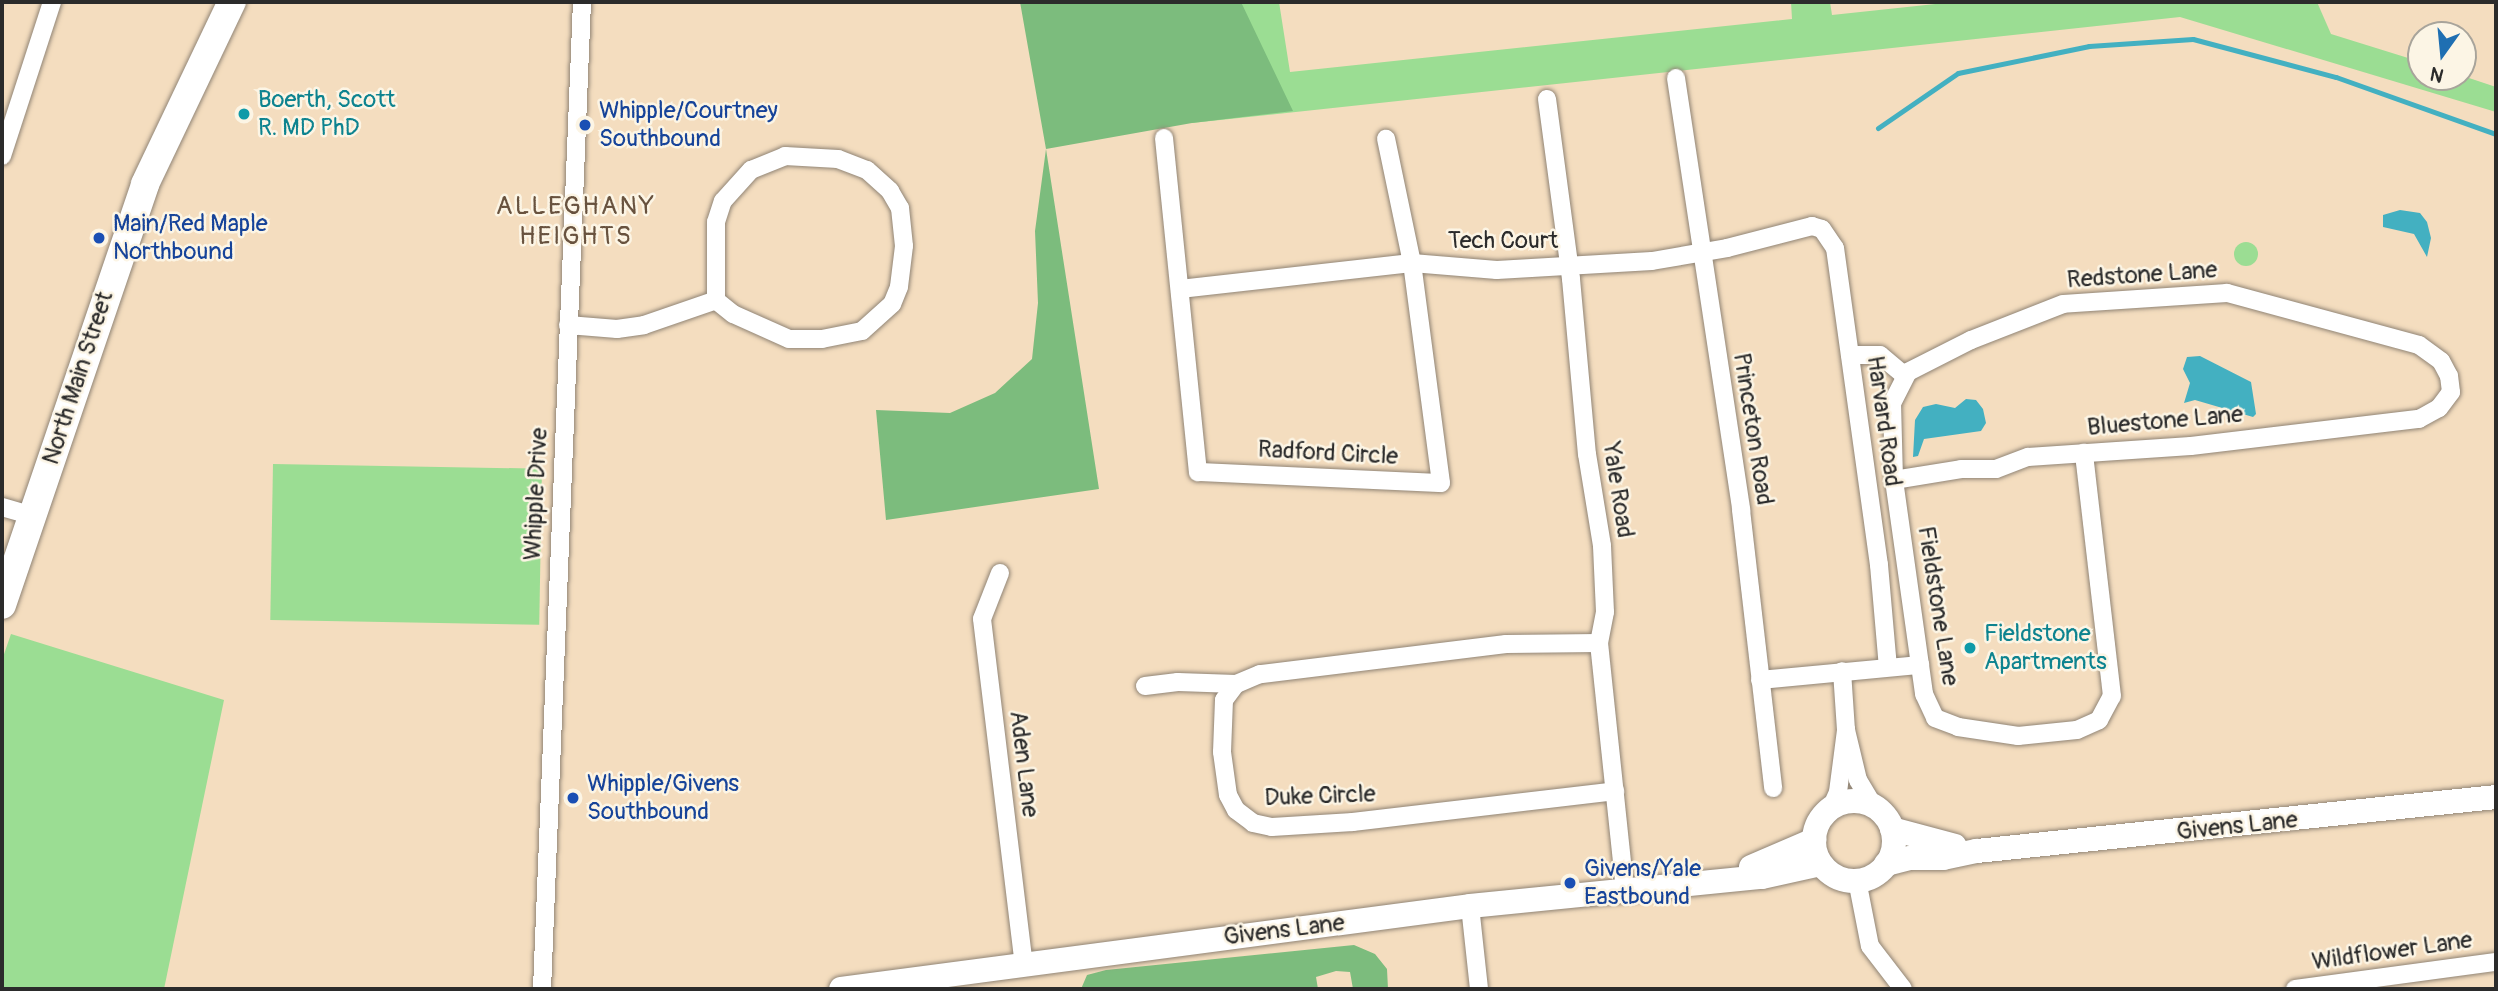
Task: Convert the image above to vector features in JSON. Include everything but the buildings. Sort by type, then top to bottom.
[{"type":"main road","name":"North Main Street","points":[[2,605],[145,184],[232,2]]},
{"type":"street","points":[[2,156],[52,2]]},
{"type":"street","name":"Whipple Drive","points":[[542,989],[582,2]]},
{"type":"street","name":"Princeton Road","points":[[1676,78],[1741,510],[1773,788]]},
{"type":"street","name":"Yale Road","points":[[1547,99],[1569,266],[1578,379],[1605,583],[1599,643],[1625,889]]},
{"type":"street","name":"Radford Circle","points":[[1164,138],[1198,472],[1441,483],[1412,264],[1386,139]]},
{"type":"street","points":[[785,156],[838,159],[880,180],[900,208],[904,246],[899,287],[891,304],[862,331],[822,340],[789,339],[733,314],[716,300],[716,222],[723,201],[736,182],[764,161],[785,156]]},
{"type":"street","name":"Tech Court","points":[[1180,289],[1412,264],[1497,270],[1569,266],[1701,253],[1802,228],[1822,229]]},
{"type":"street","name":"Harvard Road","points":[[1822,229],[1835,248],[1880,565],[1888,667]]},
{"type":"street","name":"Redstone Lane","points":[[1904,375],[1971,340],[2063,304],[2227,293],[2419,345],[2441,361],[2449,376],[2451,392],[2439,408]]},
{"type":"street","points":[[568,325],[617,329],[644,325],[716,300]]},
{"type":"street","points":[[1850,355],[1880,355],[1904,375],[1892,403],[1894,480]]},
{"type":"street","name":"Bluestone Lane","points":[[1894,480],[1961,469],[1996,469],[2028,457],[2305,435],[2419,419],[2439,408]]},
{"type":"street","name":"Fieldstone Lane","points":[[1894,480],[1924,694],[1935,718],[1958,727],[2048,736],[2099,720],[2112,696],[2084,453]]},
{"type":"street","points":[[2,507],[33,516]]},
{"type":"street","name":"Aden Lane","points":[[1000,573],[982,619],[1024,964]]},
{"type":"street","points":[[1145,686],[1178,682],[1236,684],[1260,674],[1450,650],[1543,642],[1599,643]]},
{"type":"street","points":[[1760,680],[1920,665]]},
{"type":"street","points":[[1842,671],[1846,730],[1858,780],[1892,829],[1894,842],[1886,864],[1878,873],[1857,880],[1834,876],[1821,864],[1814,840],[1816,826],[1831,808],[1838,792],[1846,730]]},
{"type":"street","name":"Duke Circle","points":[[1236,684],[1222,711],[1227,787],[1236,810],[1263,827],[1353,822],[1615,791]]},
{"type":"street","name":"Givens Lane","points":[[1886,864],[1977,851],[2496,797]]},
{"type":"street","points":[[1831,808],[1857,801],[1875,808]]},
{"type":"street","name":"Givens Lane","points":[[1892,829],[1923,841],[1977,851]]},
{"type":"street","name":"Givens Lane","points":[[1728,878],[1814,840]]},
{"type":"street","name":"Givens Lane","points":[[841,989],[1470,906],[1728,878],[1762,877],[1821,864]]},
{"type":"street","points":[[1857,880],[1870,946],[1903,989]]},
{"type":"street","points":[[1470,906],[1479,989]]},
{"type":"street","name":"Wildflower Lane","points":[[2295,989],[2496,962]]},
{"type":"green space","points":[[1020,2],[1241,2],[1293,111],[1192,123],[1046,149]]},
{"type":"green space","points":[[1237,2],[1279,2],[1290,72],[1792,19],[1791,2],[1830,2],[1832,15],[1954,2],[2317,2],[2331,34],[2407,58],[2407,85],[2180,17],[1192,123]]},
{"type":"green space","points":[[2477,81],[2496,87],[2496,112],[2426,91],[2477,91]]},
{"type":"green space","points":[[1046,149],[1099,489],[886,520],[876,410],[950,413],[995,393],[1032,359],[1038,303],[1035,231]]},
{"type":"green space","points":[[2246,242],[2257,249],[2258,254],[2251,265],[2246,266],[2235,259],[2234,254],[2241,243]]},
{"type":"green space","points":[[273,464],[542,469],[539,625],[270,620]]},
{"type":"green space","points":[[11,634],[224,700],[164,989],[2,989],[2,660]]},
{"type":"green space","points":[[1354,945],[1375,954],[1387,969],[1388,989],[1353,989],[1350,972],[1336,971],[1316,977],[1318,989],[1081,989],[1087,975],[1106,970]]},
{"type":"water","points":[[2400,210],[2420,213],[2427,222],[2431,238],[2427,257],[2414,234],[2383,227],[2383,215]]},
{"type":"water","points":[[2200,356],[2251,382],[2256,414],[2253,417],[2195,400],[2184,403],[2190,383],[2183,369],[2187,357]]},
{"type":"water","points":[[1966,399],[1976,400],[1983,409],[1986,423],[1981,431],[1924,439],[1918,456],[1913,457],[1915,420],[1923,407],[1936,404],[1955,408]]},
{"type":"waterway","points":[[1878,128],[1958,73],[2089,46],[2193,39],[2336,77],[2496,134]]},
{"type":"place","name":"Boerth, Scott R. MD PhD","points":[[244,114]]},
{"type":"place","name":"Whipple/Courtney Southbound","points":[[585,125]]},
{"type":"place","name":"Main/Red Maple Northbound","points":[[99,238]]},
{"type":"place","name":"Fieldstone Apartments","points":[[1970,648]]},
{"type":"place","name":"Whipple/Givens Southbound","points":[[573,798]]},
{"type":"place","name":"Givens/Yale Eastbound","points":[[1570,883]]},
{"type":"district","name":"ALLEGHANY HEIGHTS","points":[[576,222]]}]
